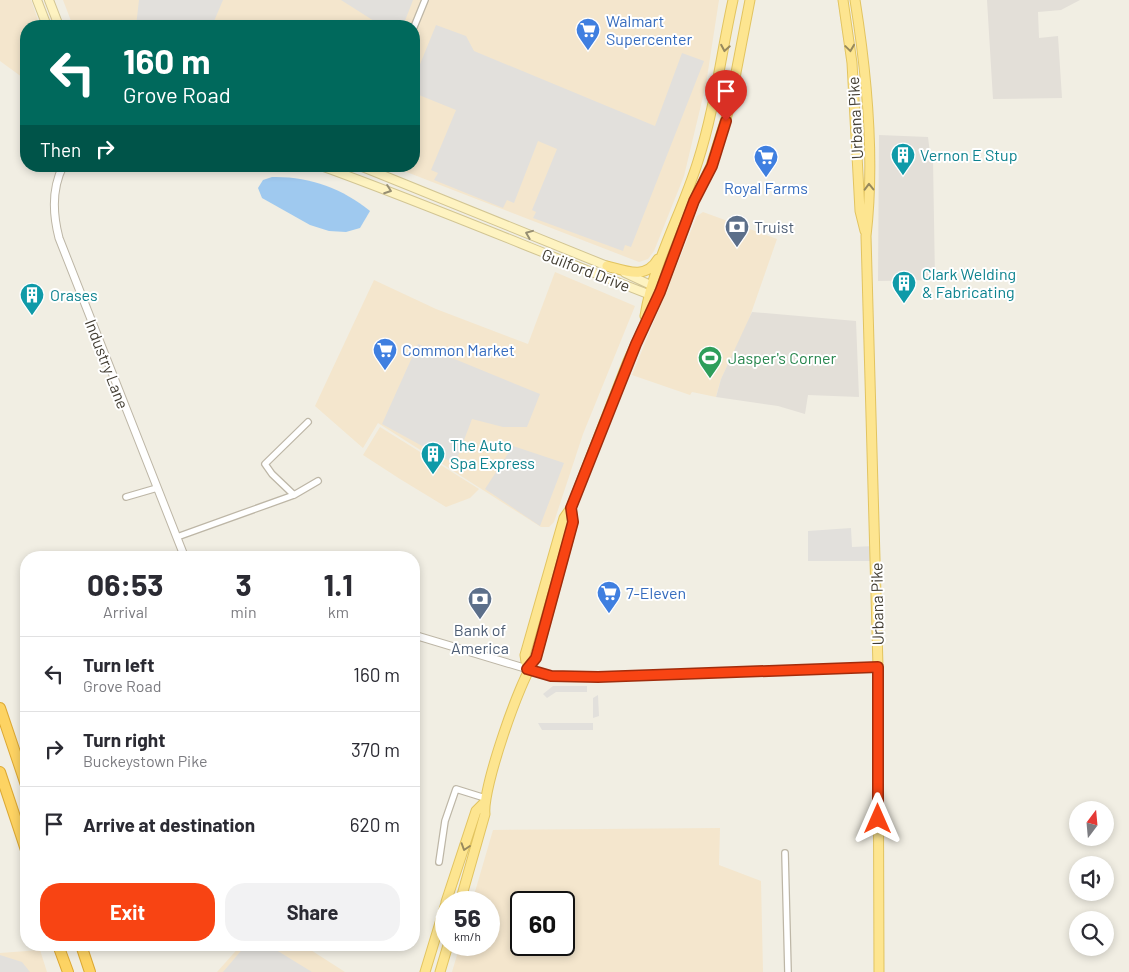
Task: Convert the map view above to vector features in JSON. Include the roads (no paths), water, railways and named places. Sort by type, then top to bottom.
[{"type":"highway","points":[[0,708],[20,767]]},
{"type":"highway","points":[[0,772],[20,832]]},
{"type":"highway","points":[[60,951],[68,972]]},
{"type":"highway","points":[[83,951],[90,972]]},
{"type":"main road","points":[[37,0],[45,20]]},
{"type":"main road","points":[[49,0],[57,20]]},
{"type":"main road","points":[[643,326],[648,294],[690,185],[713,111],[732,0]]},
{"type":"main road","points":[[450,891],[476,812],[484,801],[527,669],[536,658],[573,522],[571,508],[643,326],[660,292],[694,201],[712,166],[729,109],[750,0]]},
{"type":"main road","name":"Urbana Pike","points":[[843,0],[852,63],[860,211],[866,236]]},
{"type":"main road","name":"Urbana Pike","points":[[855,0],[861,35],[868,125],[869,215],[866,236],[878,667],[879,972]]},
{"type":"main road","name":"Guilford Drive","points":[[348,172],[648,294],[660,292]]},
{"type":"main road","name":"Guilford Drive","points":[[375,172],[652,284],[660,292]]},
{"type":"main road","points":[[607,266],[631,272],[644,272],[655,264],[670,237]]},
{"type":"main road","points":[[463,891],[485,814],[484,801]]},
{"type":"main road","points":[[425,972],[435,939]]},
{"type":"main road","points":[[440,972],[445,956]]},
{"type":"street","points":[[417,20],[424,0]]},
{"type":"street","name":"Industry Lane","points":[[60,172],[55,199],[55,222],[59,238],[182,551]]},
{"type":"street","points":[[294,495],[272,474],[265,464],[308,422]]},
{"type":"street","points":[[176,537],[294,495],[318,481]]},
{"type":"street","points":[[126,497],[157,488]]},
{"type":"street","points":[[420,637],[551,676],[598,677],[878,667]]},
{"type":"street","points":[[439,862],[445,821],[456,789],[484,801]]},
{"type":"street","points":[[785,853],[788,972]]},
{"type":"water","points":[[272,177],[299,179],[324,185],[348,196],[370,211],[360,228],[346,232],[329,231],[310,225],[262,198],[258,188],[263,180]]},
{"type":"place","name":"Walmart Supercenter","points":[[588,51]]},
{"type":"place","name":"Vernon E Stup","points":[[903,176]]},
{"type":"place","name":"Royal Farms","points":[[766,178]]},
{"type":"place","name":"Truist","points":[[737,248]]},
{"type":"place","name":"Clark Welding & Fabricating","points":[[904,304]]},
{"type":"place","name":"Orases","points":[[32,316]]},
{"type":"place","name":"Common Market","points":[[385,371]]},
{"type":"place","name":"Jasper's Corner","points":[[710,379]]},
{"type":"place","name":"The Auto Spa Express","points":[[433,475]]},
{"type":"place","name":"7-Eleven","points":[[609,614]]},
{"type":"place","name":"Bank of America","points":[[480,620]]}]
